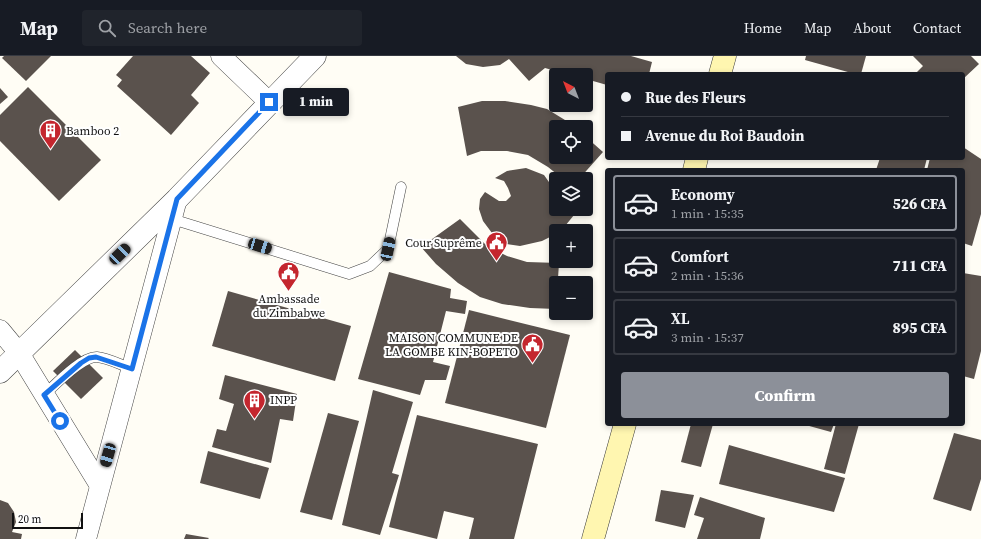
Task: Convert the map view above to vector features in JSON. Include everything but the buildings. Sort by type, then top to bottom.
[{"type":"main road","points":[[721,72],[725,56]]},
{"type":"main road","points":[[593,539],[624,426]]},
{"type":"street","points":[[222,56],[269,102]]},
{"type":"street","points":[[0,372],[174,209],[269,102],[314,56]]},
{"type":"street","points":[[86,539],[99,484],[132,369],[174,209]]},
{"type":"street","points":[[0,330],[19,353],[99,484]]},
{"type":"lane","points":[[174,209],[349,274],[370,266],[388,249],[401,187]]},
{"type":"lane","points":[[44,395],[81,363],[89,358],[96,357],[132,369]]},
{"type":"place","name":"Bamboo 2","points":[[50,150]]},
{"type":"place","name":"Cour Suprême","points":[[497,262]]},
{"type":"place","name":"Ambassade du Zimbabwe","points":[[289,292]]},
{"type":"place","name":"MAISON COMMUNE DE LA GOMBE KIN-BOPETO","points":[[533,364]]},
{"type":"place","name":"INPP","points":[[254,420]]},
{"type":"route","points":[[60,421],[44,395],[81,363],[89,358],[96,357],[132,369],[177,199],[269,102]]}]
